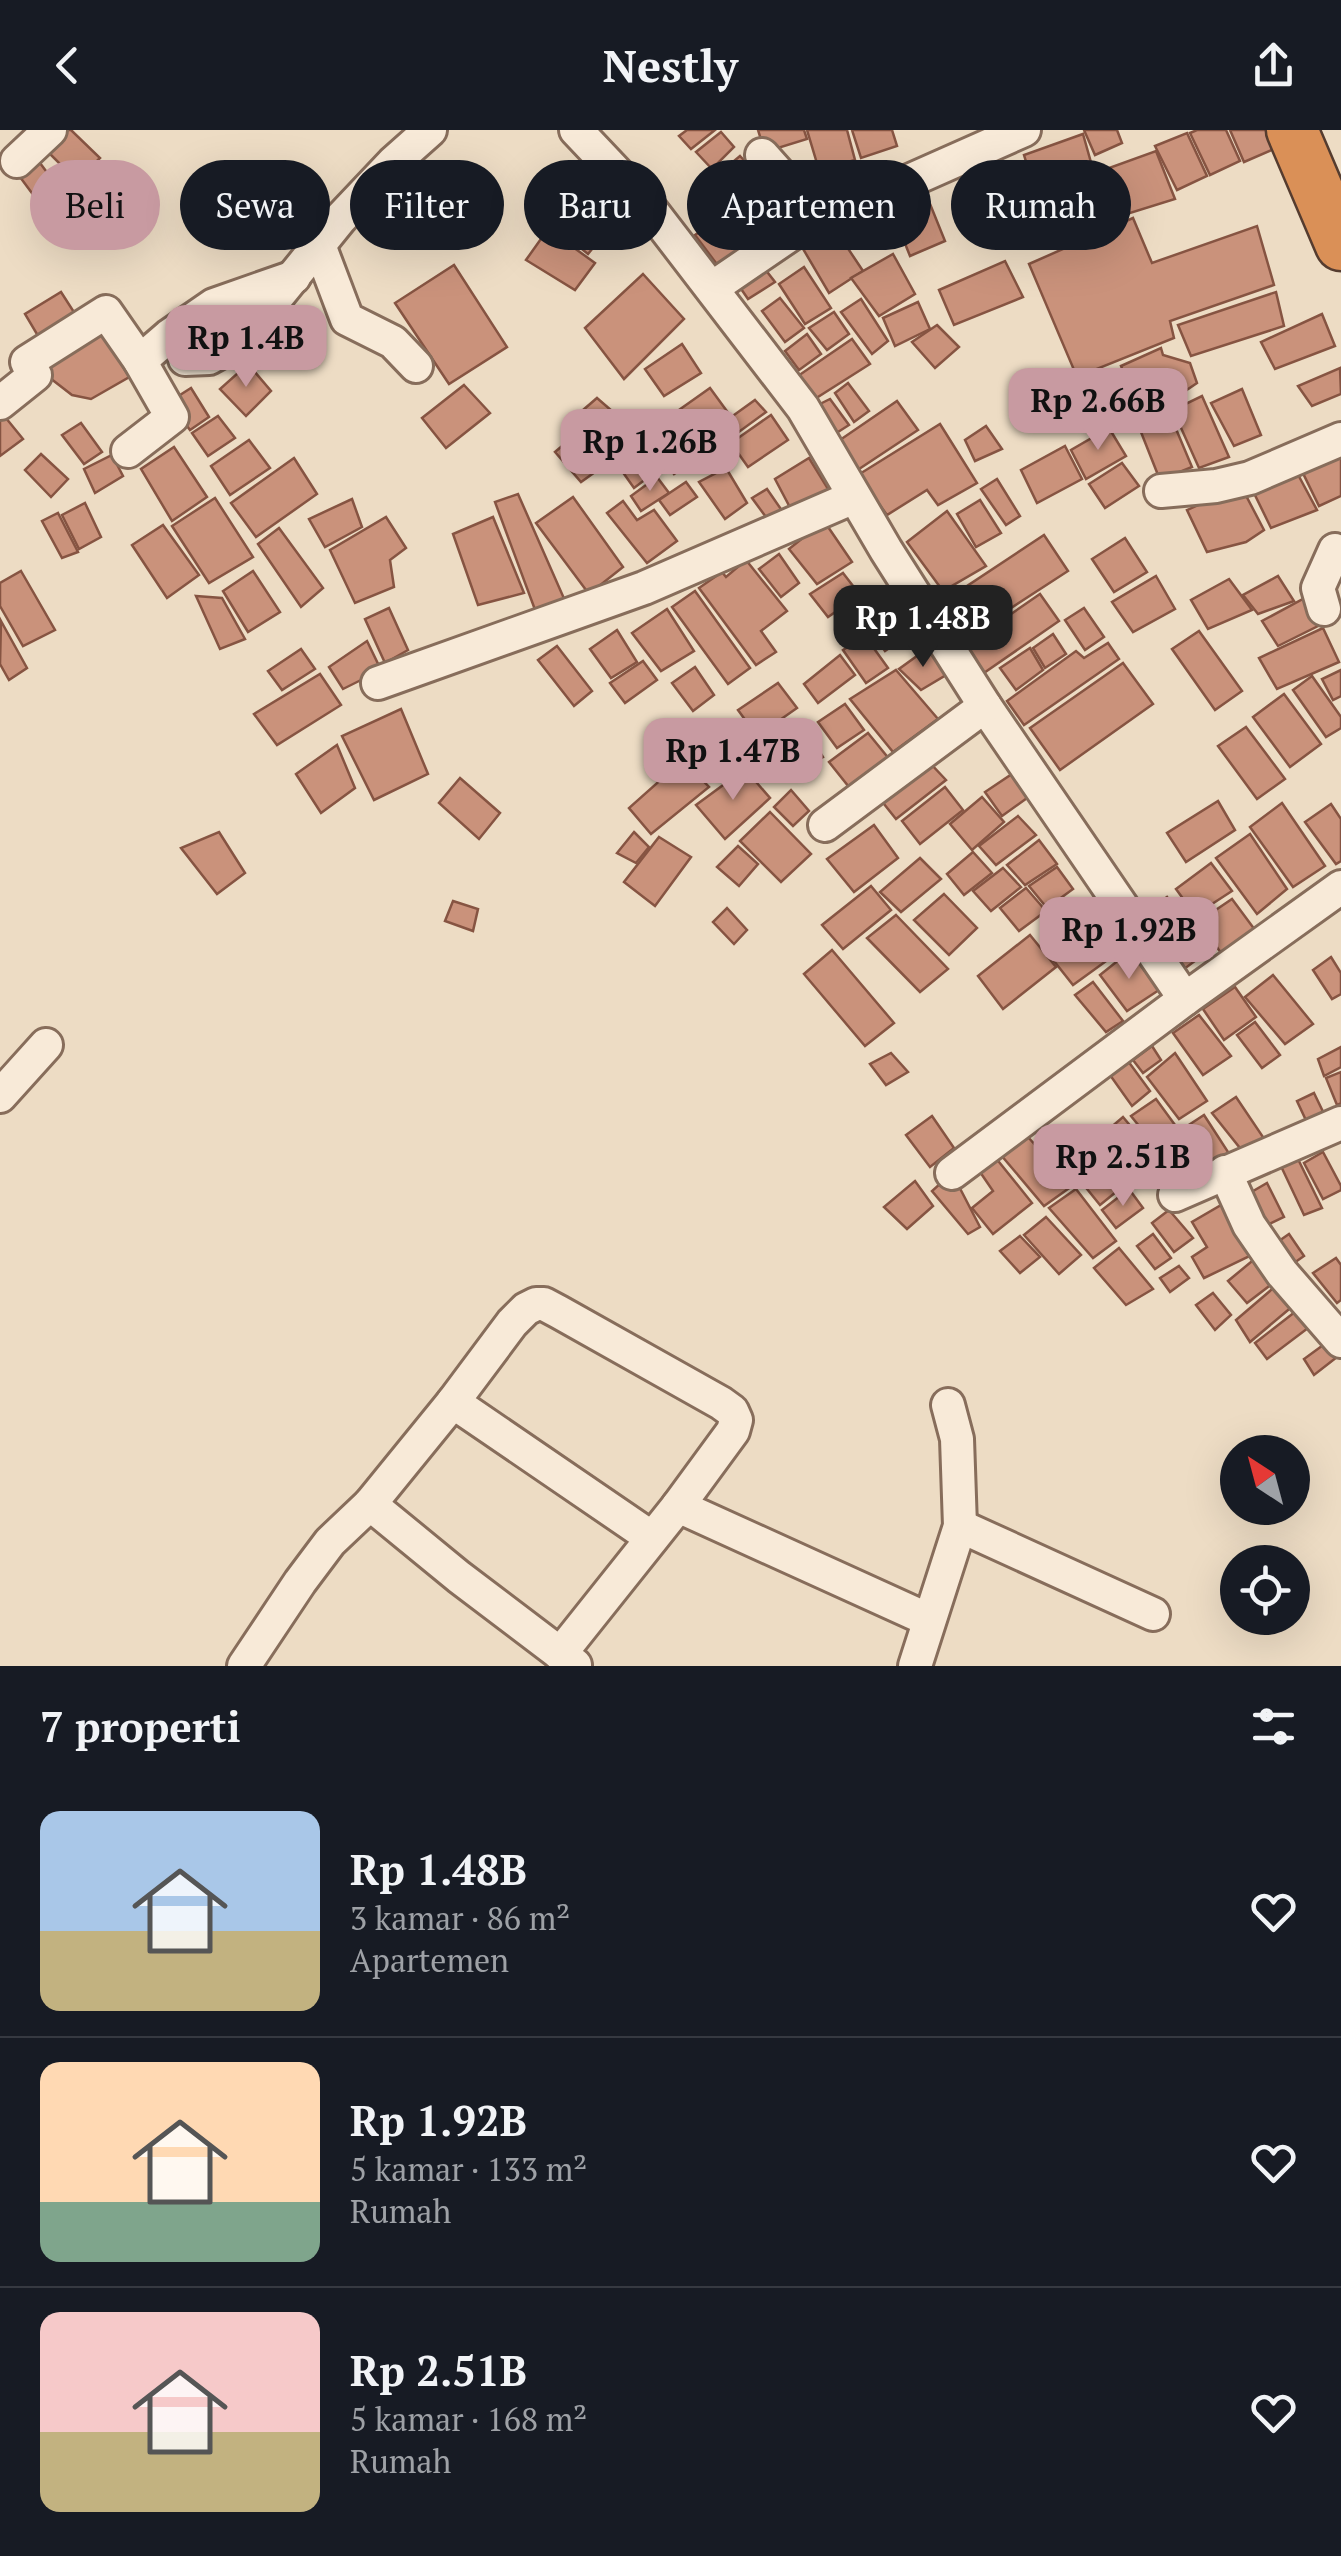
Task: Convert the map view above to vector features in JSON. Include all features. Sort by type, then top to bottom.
[{"type":"highway","points":[[1292,130],[1341,245]]},
{"type":"street","points":[[16,161],[50,130]]},
{"type":"street","points":[[330,232],[430,130]]},
{"type":"street","points":[[576,130],[648,206],[802,408],[985,706],[1185,999]]},
{"type":"street","points":[[931,171],[1024,130]]},
{"type":"street","points":[[762,156],[766,160]]},
{"type":"street","points":[[185,359],[209,358],[242,340],[316,250]]},
{"type":"street","points":[[322,250],[347,320],[393,342],[416,366]]},
{"type":"street","points":[[712,288],[768,250]]},
{"type":"street","points":[[140,360],[214,305],[294,277]]},
{"type":"street","points":[[0,403],[35,375],[27,362],[106,312],[140,360],[172,417],[128,450]]},
{"type":"street","points":[[1161,491],[1216,486],[1250,478],[1341,439]]},
{"type":"street","points":[[393,677],[644,588],[854,497]]},
{"type":"street","points":[[1324,609],[1318,588],[1335,550]]},
{"type":"street","points":[[825,825],[985,706]]},
{"type":"street","points":[[952,1173],[1341,887]]},
{"type":"street","points":[[0,1096],[46,1046]]},
{"type":"street","points":[[1175,1195],[1341,1123]]},
{"type":"street","points":[[1225,1172],[1249,1225],[1282,1273],[1341,1340]]},
{"type":"street","points":[[244,1666],[320,1555],[370,1504],[512,1323],[536,1304],[544,1304],[732,1411],[736,1420],[733,1431],[652,1538],[568,1660],[370,1504]]},
{"type":"street","points":[[453,1402],[652,1538]]},
{"type":"street","points":[[915,1666],[960,1526],[957,1439],[948,1405]]},
{"type":"street","points":[[678,1506],[929,1620]]},
{"type":"street","points":[[960,1526],[1154,1614]]},
{"type":"building","points":[[57,130],[71,130],[100,158],[56,160],[42,146]]},
{"type":"building","points":[[687,130],[715,130],[691,149],[679,136]]},
{"type":"building","points":[[758,130],[804,130],[807,139],[765,152]]},
{"type":"building","points":[[807,130],[847,130],[855,160],[816,160]]},
{"type":"building","points":[[852,130],[892,130],[897,146],[861,158]]},
{"type":"building","points":[[1084,130],[1117,130],[1122,143],[1095,155]]},
{"type":"building","points":[[1226,130],[1240,161],[1210,175],[1190,133]]},
{"type":"building","points":[[1230,130],[1275,130],[1281,146],[1244,162]]},
{"type":"building","points":[[721,132],[734,147],[721,160],[704,160],[696,152]]},
{"type":"building","points":[[1187,133],[1207,176],[1177,190],[1155,146]]},
{"type":"building","points":[[1083,134],[1090,160],[1026,160],[1024,155]]},
{"type":"building","points":[[1156,151],[1175,199],[1131,213],[1131,160]]},
{"type":"building","points":[[30,170],[30,190],[20,177]]},
{"type":"building","points":[[931,206],[945,241],[931,247]]},
{"type":"building","points":[[1131,219],[1152,263],[1257,226],[1274,285],[1170,321],[1174,338],[1077,377],[1029,264],[1061,250],[1131,250]]},
{"type":"building","points":[[533,250],[577,250],[595,263],[575,290],[526,260]]},
{"type":"building","points":[[706,250],[742,250],[719,267]]},
{"type":"building","points":[[804,250],[849,250],[863,271],[829,293]]},
{"type":"building","points":[[893,254],[915,294],[879,316],[851,278]]},
{"type":"building","points":[[1005,261],[1023,297],[954,325],[939,290]]},
{"type":"building","points":[[761,264],[775,282],[748,299],[737,283]]},
{"type":"building","points":[[454,265],[507,347],[449,384],[395,303]]},
{"type":"building","points":[[804,267],[831,308],[805,324],[779,284]]},
{"type":"building","points":[[643,274],[684,319],[624,379],[585,328]]},
{"type":"building","points":[[61,292],[81,323],[44,346],[25,314]]},
{"type":"building","points":[[1276,292],[1284,326],[1191,356],[1178,325]]},
{"type":"building","points":[[780,298],[804,328],[785,342],[762,311]]},
{"type":"building","points":[[861,299],[888,341],[872,354],[841,312]]},
{"type":"building","points":[[918,302],[930,329],[895,346],[883,318]]},
{"type":"building","points":[[834,312],[849,334],[827,350],[809,328]]},
{"type":"building","points":[[1322,314],[1335,346],[1275,369],[1261,342]]},
{"type":"building","points":[[937,325],[959,347],[935,368],[912,342]]},
{"type":"building","points":[[102,332],[131,376],[91,399],[72,395],[41,371]]},
{"type":"building","points":[[807,334],[821,354],[799,370],[785,351]]},
{"type":"building","points":[[852,339],[870,364],[810,402],[795,378]]},
{"type":"building","points":[[682,344],[701,373],[664,396],[645,369]]},
{"type":"building","points":[[1161,348],[1163,355],[1190,363],[1197,383],[1166,404],[1138,410],[1121,366]]},
{"type":"building","points":[[248,364],[271,391],[246,416],[220,389]]},
{"type":"building","points":[[1340,368],[1341,394],[1312,406],[1298,386]]},
{"type":"building","points":[[848,383],[869,411],[854,422],[835,393]]},
{"type":"building","points":[[464,385],[490,413],[446,448],[422,418]]},
{"type":"building","points":[[191,388],[209,417],[190,430],[169,402]]},
{"type":"building","points":[[710,388],[729,414],[699,436],[709,451],[674,474],[645,434]]},
{"type":"building","points":[[1242,389],[1261,435],[1234,446],[1211,403]]},
{"type":"building","points":[[1202,396],[1229,457],[1199,468],[1173,410]]},
{"type":"building","points":[[597,398],[612,411],[581,438],[568,423]]},
{"type":"building","points":[[830,399],[849,425],[827,439],[810,409]]},
{"type":"building","points":[[755,400],[766,412],[736,434],[727,420]]},
{"type":"building","points":[[897,401],[918,430],[856,471],[837,442]]},
{"type":"building","points":[[0,413],[23,439],[0,456]]},
{"type":"building","points":[[771,415],[788,440],[748,467],[731,443]]},
{"type":"building","points":[[218,416],[235,438],[208,456],[192,433]]},
{"type":"building","points":[[613,417],[630,438],[611,454],[595,433]]},
{"type":"building","points":[[1171,417],[1192,467],[1160,480],[1137,422]]},
{"type":"building","points":[[81,423],[102,452],[84,464],[62,435]]},
{"type":"building","points":[[940,424],[977,483],[938,505],[927,490],[887,515],[858,475]]},
{"type":"building","points":[[986,426],[1002,449],[975,461],[965,440]]},
{"type":"building","points":[[1109,428],[1126,456],[1086,479],[1071,450]]},
{"type":"building","points":[[574,436],[602,467],[581,482],[555,452]]},
{"type":"building","points":[[249,440],[270,468],[230,495],[211,466]]},
{"type":"building","points":[[1065,446],[1082,479],[1037,503],[1021,470]]},
{"type":"building","points":[[174,447],[207,497],[172,521],[141,469]]},
{"type":"building","points":[[1341,449],[1341,496],[1319,506],[1300,467]]},
{"type":"building","points":[[41,454],[68,479],[51,497],[25,470]]},
{"type":"building","points":[[647,454],[659,469],[634,488],[622,471]]},
{"type":"building","points":[[112,455],[123,476],[95,493],[84,469]]},
{"type":"building","points":[[294,458],[317,494],[256,537],[231,503]]},
{"type":"building","points":[[809,458],[833,497],[794,515],[775,479]]},
{"type":"building","points":[[1122,463],[1139,486],[1105,508],[1089,484]]},
{"type":"building","points":[[726,468],[747,503],[725,519],[699,482]]},
{"type":"building","points":[[1295,469],[1317,510],[1271,528],[1253,491]]},
{"type":"building","points":[[657,477],[669,493],[641,511],[631,496]]},
{"type":"building","points":[[997,479],[1020,516],[1006,525],[981,489]]},
{"type":"building","points":[[686,482],[697,497],[670,515],[659,500]]},
{"type":"building","points":[[1241,486],[1264,530],[1246,542],[1207,552],[1187,510]]},
{"type":"building","points":[[767,489],[785,515],[771,524],[752,498]]},
{"type":"building","points":[[518,494],[566,603],[537,615],[495,502]]},
{"type":"building","points":[[573,497],[623,567],[589,594],[536,523]]},
{"type":"building","points":[[215,498],[253,557],[209,583],[172,526]]},
{"type":"building","points":[[352,499],[362,527],[325,547],[309,519]]},
{"type":"building","points":[[980,500],[1001,533],[976,547],[957,514]]},
{"type":"building","points":[[623,501],[637,520],[654,510],[677,541],[647,563],[607,513]]},
{"type":"building","points":[[85,503],[101,537],[79,549],[62,515]]},
{"type":"building","points":[[947,511],[986,566],[943,591],[907,542]]},
{"type":"building","points":[[58,513],[78,552],[62,558],[42,521]]},
{"type":"building","points":[[386,517],[406,548],[390,560],[394,587],[355,603],[330,550]]},
{"type":"building","points":[[493,517],[524,593],[478,605],[453,534]]},
{"type":"building","points":[[824,521],[852,562],[817,584],[789,549]]},
{"type":"building","points":[[163,525],[199,575],[167,598],[132,545]]},
{"type":"building","points":[[279,528],[323,588],[301,607],[258,544]]},
{"type":"building","points":[[1044,535],[1068,571],[971,634],[949,598]]},
{"type":"building","points":[[1125,538],[1147,572],[1114,592],[1092,559]]},
{"type":"building","points":[[779,554],[799,583],[781,597],[759,569]]},
{"type":"building","points":[[746,560],[787,611],[761,631],[776,652],[756,665],[699,588],[722,572],[726,577]]},
{"type":"building","points":[[21,571],[55,630],[23,646],[0,606],[0,583]]},
{"type":"building","points":[[253,571],[280,612],[248,632],[223,591]]},
{"type":"building","points":[[843,573],[860,595],[828,617],[810,594]]},
{"type":"building","points":[[1156,576],[1175,609],[1133,632],[1112,602]]},
{"type":"building","points":[[1278,576],[1294,601],[1258,614],[1243,595]]},
{"type":"building","points":[[1229,579],[1252,610],[1208,629],[1191,600]]},
{"type":"building","points":[[695,591],[750,668],[728,684],[672,607]]},
{"type":"building","points":[[1040,594],[1059,621],[981,675],[963,647]]},
{"type":"building","points":[[196,596],[222,598],[245,639],[220,649]]},
{"type":"building","points":[[1303,599],[1320,625],[1278,646],[1262,621]]},
{"type":"building","points":[[389,608],[408,650],[385,663],[365,619]]},
{"type":"building","points":[[1084,608],[1104,637],[1085,650],[1065,620]]},
{"type":"building","points":[[667,609],[694,651],[661,671],[632,633]]},
{"type":"building","points":[[898,615],[911,633],[885,651],[872,632]]},
{"type":"building","points":[[1,621],[27,668],[9,680],[0,664]]},
{"type":"building","points":[[1323,628],[1339,662],[1277,689],[1259,658]]},
{"type":"building","points":[[617,630],[637,662],[611,678],[590,649]]},
{"type":"building","points":[[1199,631],[1242,691],[1215,710],[1172,649]]},
{"type":"building","points":[[1053,634],[1066,654],[1045,668],[1033,648]]},
{"type":"building","points":[[865,636],[888,668],[866,683],[843,650]]},
{"type":"building","points":[[367,641],[381,670],[343,689],[329,667]]},
{"type":"building","points":[[1108,643],[1119,659],[1024,725],[1007,701],[1076,651],[1084,658]]},
{"type":"building","points":[[557,646],[592,691],[574,706],[538,660]]},
{"type":"building","points":[[928,648],[946,675],[921,690],[899,669]]},
{"type":"building","points":[[1030,648],[1043,670],[1016,690],[1000,668]]},
{"type":"building","points":[[301,649],[315,669],[282,690],[268,671]]},
{"type":"building","points":[[840,655],[855,675],[818,703],[804,684]]},
{"type":"building","points":[[643,661],[657,680],[625,703],[610,683]]},
{"type":"building","points":[[1123,663],[1153,704],[1060,770],[1030,728]]},
{"type":"building","points":[[695,667],[714,695],[693,711],[672,683]]},
{"type":"building","points":[[896,670],[938,719],[893,752],[850,699]]},
{"type":"building","points":[[1341,670],[1341,696],[1333,700],[1322,679]]},
{"type":"building","points":[[320,674],[341,705],[277,745],[254,714]]},
{"type":"building","points":[[1312,676],[1341,717],[1341,728],[1326,737],[1293,690]]},
{"type":"building","points":[[778,683],[797,708],[757,736],[738,710]]},
{"type":"building","points":[[1284,694],[1321,744],[1290,767],[1253,717]]},
{"type":"building","points":[[845,704],[864,730],[837,748],[818,722]]},
{"type":"building","points":[[401,709],[428,774],[374,800],[342,736]]},
{"type":"building","points":[[803,725],[823,757],[800,771],[781,739]]},
{"type":"building","points":[[1246,727],[1285,779],[1257,799],[1218,746]]},
{"type":"building","points":[[868,733],[890,760],[849,787],[829,762]]},
{"type":"building","points":[[337,745],[355,788],[321,813],[296,774]]},
{"type":"building","points":[[683,760],[709,787],[651,834],[629,808]]},
{"type":"building","points":[[929,762],[946,780],[896,819],[880,799]]},
{"type":"building","points":[[745,769],[770,798],[725,839],[696,805]]},
{"type":"building","points":[[1015,772],[1034,793],[1002,816],[985,792]]},
{"type":"building","points":[[460,778],[500,813],[479,839],[439,803]]},
{"type":"building","points":[[945,787],[963,810],[920,844],[902,821]]},
{"type":"building","points":[[791,790],[809,811],[793,826],[774,807]]},
{"type":"building","points":[[982,797],[1004,822],[972,850],[950,824]]},
{"type":"building","points":[[1218,801],[1235,830],[1186,862],[1167,833]]},
{"type":"building","points":[[1282,803],[1325,866],[1293,887],[1250,827]]},
{"type":"building","points":[[1331,804],[1341,819],[1341,861],[1336,864],[1305,822]]},
{"type":"building","points":[[770,812],[811,854],[781,882],[740,841]]},
{"type":"building","points":[[1018,816],[1036,835],[996,865],[979,846]]},
{"type":"building","points":[[874,825],[898,858],[854,892],[827,859]]},
{"type":"building","points":[[219,832],[245,873],[217,894],[181,848]]},
{"type":"building","points":[[634,832],[649,847],[636,863],[617,853]]},
{"type":"building","points":[[1250,834],[1287,889],[1257,914],[1216,858]]},
{"type":"building","points":[[659,837],[691,857],[655,906],[624,882]]},
{"type":"building","points":[[1039,840],[1057,864],[1025,885],[1007,865]]},
{"type":"building","points":[[738,846],[758,864],[739,886],[717,867]]},
{"type":"building","points":[[973,852],[992,873],[964,895],[947,874]]},
{"type":"building","points":[[920,858],[941,879],[901,912],[880,892]]},
{"type":"building","points":[[1211,863],[1232,891],[1195,915],[1176,889]]},
{"type":"building","points":[[1057,867],[1073,889],[1047,908],[1029,886]]},
{"type":"building","points":[[1003,868],[1021,887],[991,911],[973,891]]},
{"type":"building","points":[[871,886],[891,910],[843,949],[822,925]]},
{"type":"building","points":[[1026,888],[1046,911],[1019,931],[1000,908]]},
{"type":"building","points":[[944,894],[977,928],[949,955],[914,920]]},
{"type":"building","points":[[1167,897],[1186,924],[1163,943],[1143,914]]},
{"type":"building","points":[[1232,899],[1255,930],[1222,954],[1198,922]]},
{"type":"building","points":[[453,901],[478,909],[473,931],[445,921]]},
{"type":"building","points":[[727,908],[747,930],[734,944],[713,922]]},
{"type":"building","points":[[896,915],[948,969],[920,992],[867,938]]},
{"type":"building","points":[[1103,926],[1120,951],[1073,985],[1054,961]]},
{"type":"building","points":[[1191,930],[1207,952],[1180,972],[1166,949]]},
{"type":"building","points":[[1030,935],[1056,967],[1003,1009],[978,976]]},
{"type":"building","points":[[832,950],[894,1023],[865,1046],[804,974]]},
{"type":"building","points":[[1130,951],[1159,990],[1127,1011],[1100,975]]},
{"type":"building","points":[[1331,957],[1341,973],[1341,994],[1332,999],[1313,970]]},
{"type":"building","points":[[1273,975],[1313,1024],[1285,1044],[1245,997]]},
{"type":"building","points":[[1093,982],[1123,1021],[1106,1032],[1075,995]]},
{"type":"building","points":[[1235,987],[1256,1017],[1224,1040],[1203,1009]]},
{"type":"building","points":[[1199,1015],[1231,1056],[1203,1075],[1173,1033]]},
{"type":"building","points":[[1255,1022],[1280,1055],[1262,1068],[1237,1035]]},
{"type":"building","points":[[1152,1046],[1161,1060],[1143,1073],[1133,1060]]},
{"type":"building","points":[[1341,1047],[1341,1067],[1324,1076],[1318,1059]]},
{"type":"building","points":[[891,1053],[908,1072],[886,1085],[870,1064]]},
{"type":"building","points":[[1175,1053],[1207,1101],[1179,1119],[1147,1077]]},
{"type":"building","points":[[1128,1061],[1150,1091],[1132,1106],[1110,1075]]},
{"type":"building","points":[[1341,1072],[1341,1103],[1337,1105],[1326,1078]]},
{"type":"building","points":[[1314,1093],[1328,1122],[1311,1131],[1297,1101]]},
{"type":"building","points":[[1236,1097],[1265,1140],[1244,1153],[1212,1113]]},
{"type":"building","points":[[1156,1099],[1175,1125],[1152,1142],[1131,1116]]},
{"type":"building","points":[[1204,1115],[1230,1155],[1208,1169],[1181,1130]]},
{"type":"building","points":[[932,1116],[954,1148],[930,1167],[906,1135]]},
{"type":"building","points":[[1123,1117],[1153,1153],[1132,1171],[1102,1135]]},
{"type":"building","points":[[1028,1137],[1072,1186],[1044,1206],[1001,1155]]},
{"type":"building","points":[[1087,1139],[1127,1183],[1100,1205],[1062,1158]]},
{"type":"building","points":[[1323,1152],[1341,1190],[1323,1199],[1304,1163]]},
{"type":"building","points":[[1296,1155],[1322,1208],[1304,1215],[1279,1162]]},
{"type":"building","points":[[995,1157],[1032,1203],[993,1234],[972,1208],[993,1191],[978,1169]]},
{"type":"building","points":[[952,1173],[980,1227],[968,1234],[932,1191]]},
{"type":"building","points":[[915,1181],[933,1206],[907,1229],[884,1207]]},
{"type":"building","points":[[1267,1183],[1284,1217],[1261,1228],[1243,1197]]},
{"type":"building","points":[[1076,1189],[1116,1241],[1093,1258],[1049,1208]]},
{"type":"building","points":[[1129,1189],[1143,1208],[1116,1228],[1102,1210]]},
{"type":"building","points":[[1228,1201],[1256,1253],[1204,1278],[1192,1257],[1207,1247],[1192,1222]]},
{"type":"building","points":[[1169,1210],[1193,1238],[1174,1252],[1152,1223]]},
{"type":"building","points":[[1046,1217],[1081,1255],[1059,1274],[1024,1235]]},
{"type":"building","points":[[1153,1234],[1171,1258],[1155,1269],[1137,1246]]},
{"type":"building","points":[[1289,1234],[1304,1256],[1284,1270],[1269,1248]]},
{"type":"building","points":[[1020,1236],[1040,1257],[1020,1273],[1000,1251]]},
{"type":"building","points":[[1119,1248],[1153,1289],[1126,1305],[1094,1268]]},
{"type":"building","points":[[1257,1257],[1277,1280],[1247,1303],[1228,1281]]},
{"type":"building","points":[[1336,1258],[1341,1265],[1341,1300],[1337,1303],[1313,1273]]},
{"type":"building","points":[[1179,1266],[1189,1278],[1170,1292],[1160,1278]]},
{"type":"building","points":[[1277,1285],[1294,1305],[1250,1342],[1236,1320]]},
{"type":"building","points":[[1213,1293],[1231,1315],[1215,1330],[1196,1305]]},
{"type":"building","points":[[1300,1308],[1312,1325],[1267,1359],[1255,1343]]},
{"type":"building","points":[[1326,1343],[1337,1357],[1314,1375],[1304,1359]]}]
